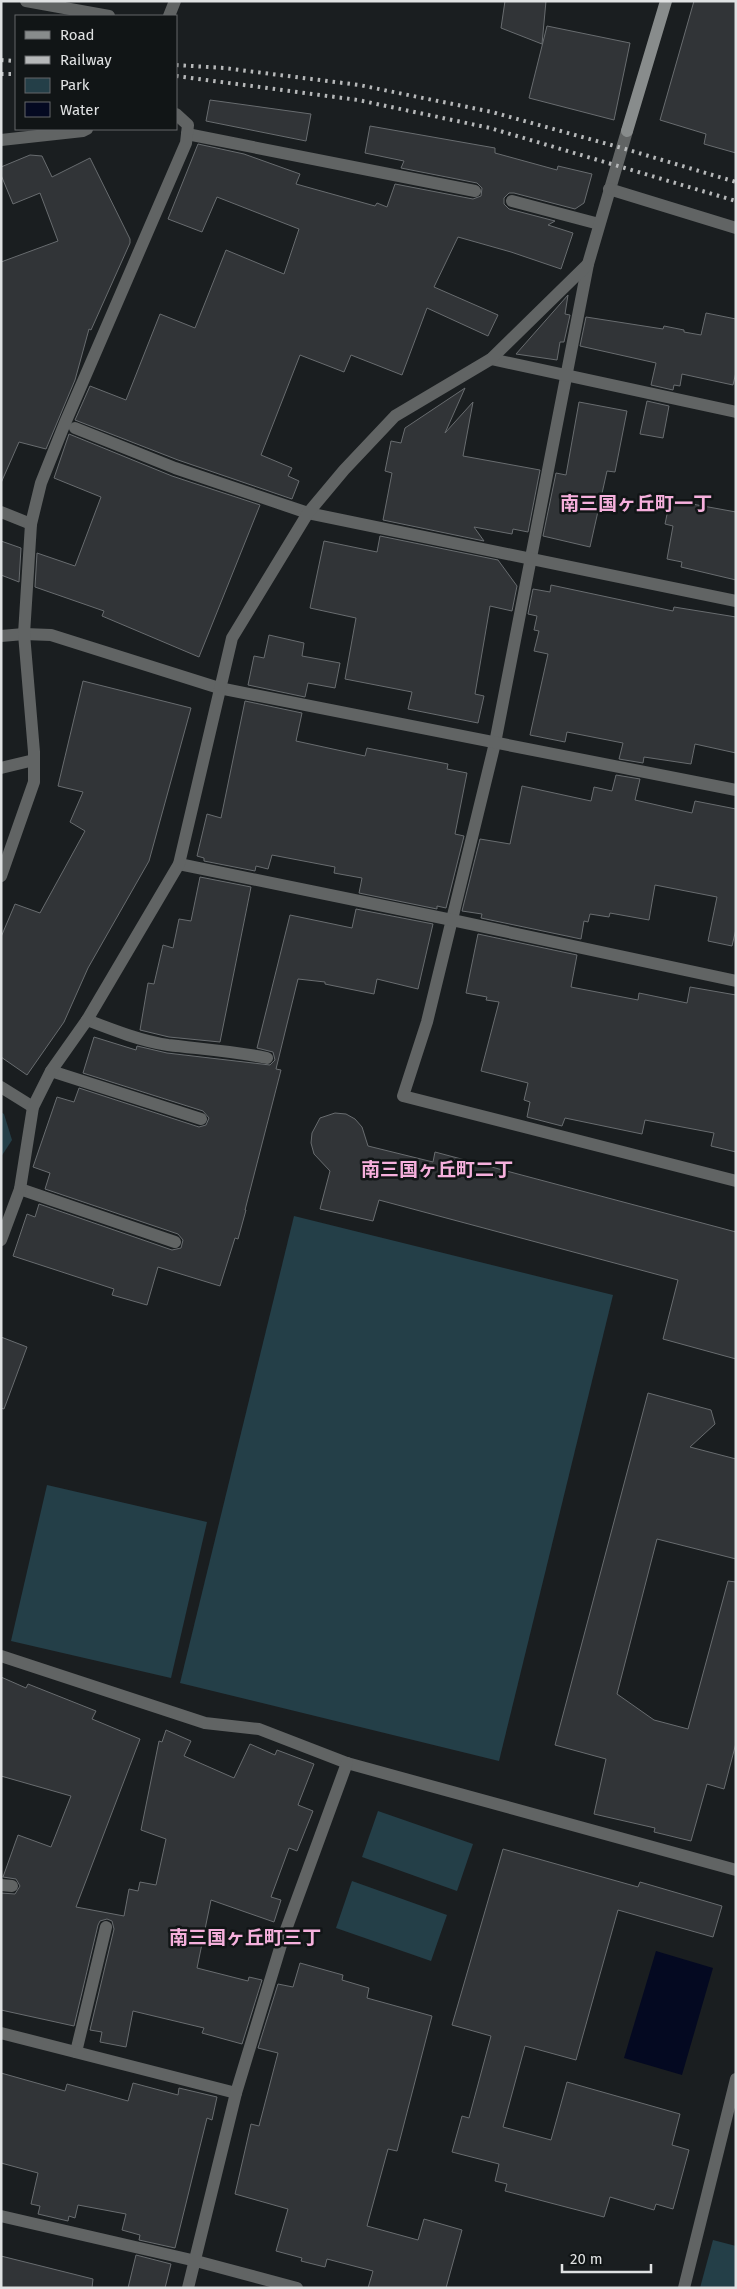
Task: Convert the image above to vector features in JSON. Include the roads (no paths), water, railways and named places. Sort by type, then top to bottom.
[{"type":"street","points":[[26,1],[103,15]]},
{"type":"street","points":[[169,15],[175,1]]},
{"type":"street","points":[[666,1],[588,264],[568,376],[495,743],[427,1022],[403,1096],[736,1181]]},
{"type":"street","points":[[1,876],[34,782],[24,634],[31,524],[41,483],[65,423],[186,143],[188,125],[178,116]]},
{"type":"street","points":[[1,140],[85,130]]},
{"type":"street","points":[[187,134],[475,191]]},
{"type":"street","points":[[609,189],[736,228]]},
{"type":"street","points":[[512,201],[599,224]]},
{"type":"street","points":[[1,1240],[20,1189],[33,1107],[51,1071],[87,1020],[179,864],[232,638],[308,513],[344,470],[395,416],[491,359],[588,264]]},
{"type":"street","points":[[491,359],[736,412]]},
{"type":"street","points":[[75,428],[175,468],[308,513],[736,600]]},
{"type":"street","points":[[1,512],[31,524]]},
{"type":"street","points":[[1,636],[24,634],[52,635],[219,688],[736,790]]},
{"type":"street","points":[[1,768],[34,760]]},
{"type":"street","points":[[179,864],[736,981]]},
{"type":"street","points":[[87,1020],[113,1030],[166,1044],[242,1053],[267,1058]]},
{"type":"street","points":[[51,1071],[201,1119]]},
{"type":"street","points":[[1,1087],[33,1107]]},
{"type":"street","points":[[20,1189],[175,1242]]},
{"type":"street","points":[[1,1656],[205,1723],[259,1729],[347,1763],[736,1870]]},
{"type":"street","points":[[188,2288],[236,2093],[284,1935],[347,1763]]},
{"type":"street","points":[[76,2052],[106,1927]]},
{"type":"street","points":[[1,2033],[236,2093]]},
{"type":"street","points":[[684,2288],[732,2102],[736,2079]]},
{"type":"street","points":[[1,2216],[196,2261],[297,2288]]},
{"type":"water","points":[[656,1951],[713,1968],[682,2075],[624,2058]]},
{"type":"railway","points":[[1,60],[15,61]]},
{"type":"railway","points":[[178,65],[224,68],[359,85],[492,112],[736,182]]},
{"type":"railway","points":[[1,74],[15,74]]},
{"type":"railway","points":[[178,76],[358,100],[490,128],[736,201]]},
{"type":"district","name":"南三国ヶ丘町一丁","points":[[636,503]]},
{"type":"district","name":"南三国ヶ丘町二丁","points":[[437,1169]]},
{"type":"district","name":"南三国ヶ丘町三丁","points":[[245,1937]]}]
